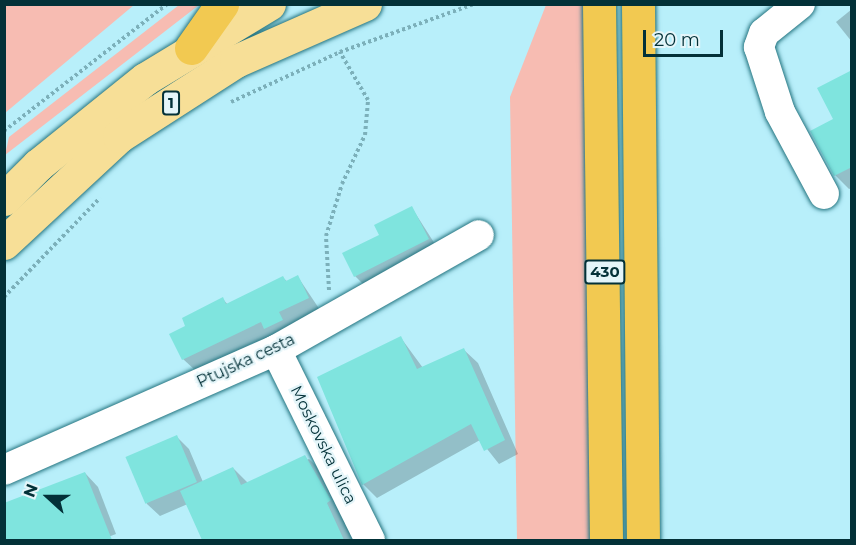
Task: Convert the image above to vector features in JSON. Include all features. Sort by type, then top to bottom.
[{"type":"highway","points":[[191,48],[222,4]]},
{"type":"highway","name":"430","points":[[599,4],[606,540]]},
{"type":"highway","name":"430","points":[[638,4],[643,540]]},
{"type":"main road","name":"1","points":[[4,199],[95,117],[191,48],[269,4]]},
{"type":"main road","name":"1","points":[[4,243],[118,136],[236,62],[365,4]]},
{"type":"street","points":[[800,4],[764,33],[759,47],[780,112],[824,194]]},
{"type":"street","name":"Ptujska cesta","points":[[4,470],[276,350],[479,235]]},
{"type":"street","name":"Moskovska ulica","points":[[276,350],[370,540]]},
{"type":"path","points":[[4,131],[167,4]]},
{"type":"path","points":[[224,105],[340,52],[474,4]]},
{"type":"path","points":[[339,314],[325,280],[326,236],[365,135],[368,100],[340,52]]},
{"type":"path","points":[[4,297],[104,194]]},
{"type":"shaded area","points":[[5,4],[134,4],[134,5],[5,113]]},
{"type":"shaded area","points":[[179,5],[199,5],[5,155],[9,137]]},
{"type":"shaded area","points":[[546,5],[590,5],[596,540],[517,540],[510,97]]},
{"type":"building","points":[[852,70],[852,167],[834,176],[810,131],[833,119],[817,88]]},
{"type":"building","points":[[412,206],[429,239],[354,277],[342,253],[379,235],[374,225]]},
{"type":"building","points":[[298,275],[309,298],[279,312],[283,320],[264,329],[261,322],[182,360],[169,334],[185,326],[182,318],[223,297],[226,304],[283,276],[286,281]]},
{"type":"building","points":[[401,336],[417,369],[464,348],[505,440],[484,451],[471,424],[362,485],[317,377]]},
{"type":"building","points":[[177,435],[197,482],[145,504],[125,457]]},
{"type":"building","points":[[305,455],[331,500],[327,503],[344,540],[202,540],[180,491],[233,467],[241,485]]},
{"type":"building","points":[[85,472],[112,540],[4,540],[4,503]]}]
